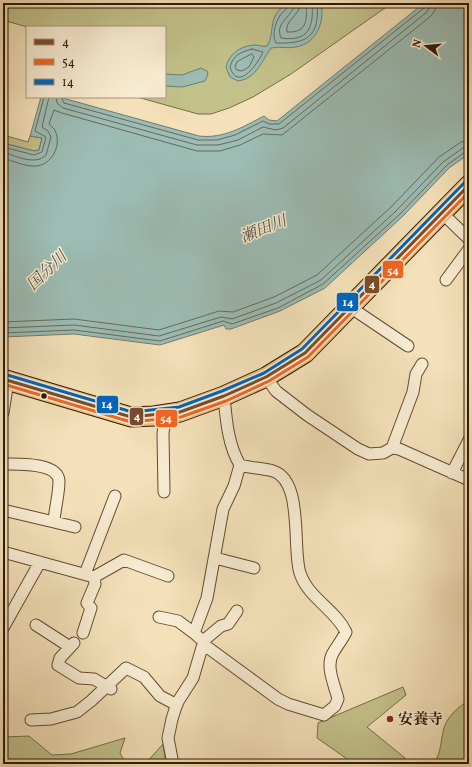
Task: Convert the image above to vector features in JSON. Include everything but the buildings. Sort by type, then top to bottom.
[{"type":"highway","points":[[6,380],[131,417],[180,412],[224,396],[266,377],[305,353],[469,185]]},
{"type":"street","points":[[442,213],[469,239]]},
{"type":"street","points":[[446,280],[469,249]]},
{"type":"street","points":[[350,307],[408,346]]},
{"type":"street","points":[[266,377],[276,392],[358,449],[369,454],[383,453],[392,448],[412,392],[416,374],[422,364]]},
{"type":"street","points":[[3,413],[6,380]]},
{"type":"street","points":[[158,617],[178,621],[203,642],[288,704],[324,715],[335,706],[338,699],[330,666],[332,654],[339,646],[346,632],[340,620],[313,595],[299,572],[295,521],[290,490],[284,481],[274,471],[240,465],[234,456],[224,396]]},
{"type":"street","points":[[164,492],[163,432],[166,414]]},
{"type":"street","points":[[452,472],[469,440]]},
{"type":"street","points":[[392,448],[413,454],[469,480]]},
{"type":"street","points":[[3,464],[41,466],[54,471],[59,479],[54,521]]},
{"type":"street","points":[[194,633],[207,598],[223,509],[234,486],[240,465]]},
{"type":"street","points":[[83,633],[91,608],[86,603],[95,584],[90,575],[115,496]]},
{"type":"street","points":[[3,510],[75,527]]},
{"type":"street","points":[[3,552],[90,575],[124,560],[168,576]]},
{"type":"street","points":[[215,558],[254,568]]},
{"type":"street","points":[[3,628],[40,562]]},
{"type":"street","points":[[173,764],[168,738],[176,705],[193,678],[203,642],[221,626],[228,624],[237,611]]},
{"type":"street","points":[[36,625],[72,645],[60,658],[58,665],[79,678],[94,679],[109,688]]},
{"type":"street","points":[[30,720],[52,719],[71,715],[83,708],[109,688],[126,668],[144,677],[160,696],[176,705]]},
{"type":"shaded area","points":[[3,3],[392,3],[291,74],[253,97],[211,114],[198,114],[141,98],[166,98],[166,26],[26,27],[3,20]]},
{"type":"shaded area","points":[[3,135],[28,142],[30,136],[42,138],[39,150],[34,151],[3,143]]},
{"type":"shaded area","points":[[403,687],[406,695],[367,727],[405,758],[405,764],[351,764],[350,761],[317,738],[318,723]]},
{"type":"shaded area","points":[[469,700],[469,764],[434,764],[440,750],[444,728],[448,719]]},
{"type":"shaded area","points":[[29,736],[52,755],[71,754],[125,738],[120,753],[126,764],[3,764],[3,737]]},
{"type":"shaded area","points":[[163,744],[166,764],[145,764]]},
{"type":"water","points":[[289,3],[321,3],[322,17],[318,31],[303,45],[290,48],[271,48],[258,69],[250,77],[238,81],[230,77],[226,67],[227,62],[232,55],[244,47],[254,45],[267,46],[270,41],[274,18],[277,12]]},
{"type":"water","points":[[424,3],[469,3],[469,154],[449,168],[403,216],[325,288],[280,311],[231,329],[226,329],[224,325],[160,345],[74,334],[3,337],[3,143],[34,151],[39,150],[42,138],[30,136],[41,98],[63,98],[199,136],[216,136],[225,134],[241,128],[264,116],[269,120],[277,121]]},
{"type":"water","points":[[201,68],[207,71],[208,74],[205,81],[182,87],[166,86],[166,74],[182,75]]},
{"type":"transit line","name":"14","points":[[4,374],[132,412],[179,407],[222,391],[264,373],[302,349],[465,182]]},
{"type":"transit line","name":"4","points":[[3,379],[131,417],[180,412],[224,396],[266,377],[305,353],[469,185]]},
{"type":"transit line","name":"54","points":[[3,384],[131,422],[181,417],[226,401],[269,381],[308,357],[469,192]]},
{"type":"place","name":"安養寺","points":[[390,719]]},
{"type":"water label","name":"瀬田川","points":[[263,228]]},
{"type":"water label","name":"国分川","points":[[46,270]]}]
